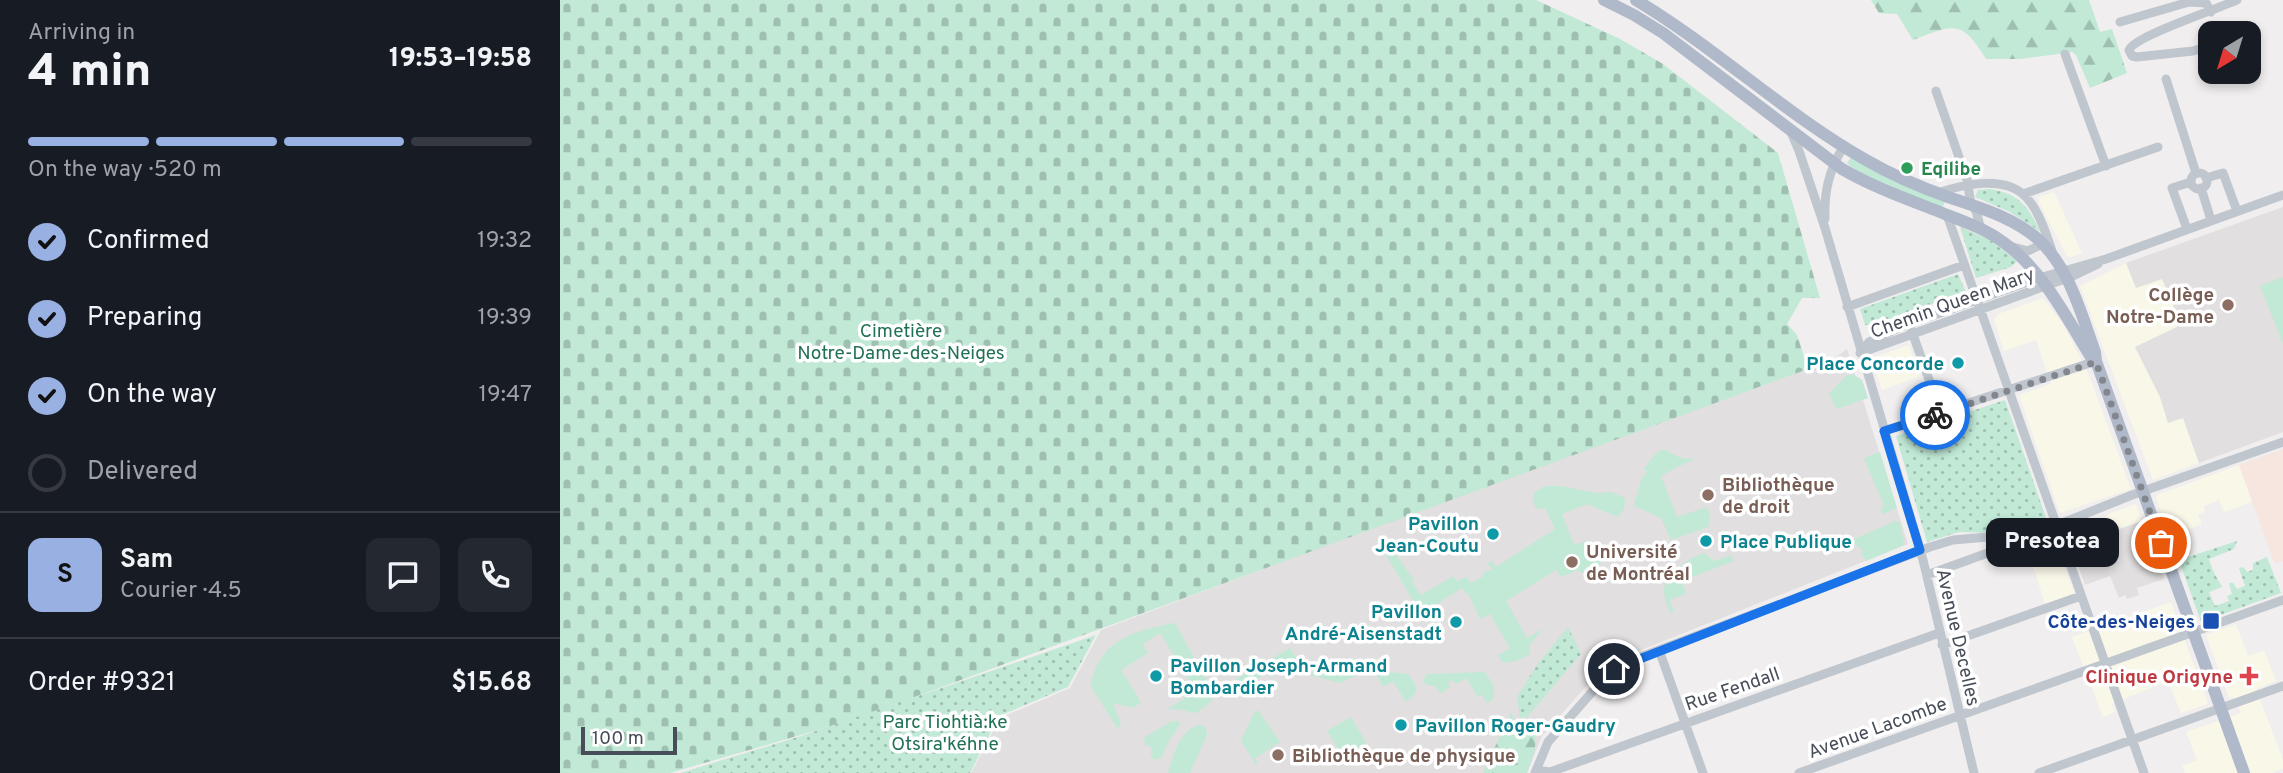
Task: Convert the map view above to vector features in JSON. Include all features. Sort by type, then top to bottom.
[{"type":"main road","points":[[1605,0],[1662,33],[1728,80],[1833,164],[1868,184],[1981,229],[2008,245],[2042,282],[2096,362]]},
{"type":"main road","points":[[1636,0],[1843,147],[1889,172],[2006,219],[2042,244],[2053,256],[2065,275],[2095,352],[2096,362],[2244,773]]},
{"type":"street","points":[[2198,50],[2137,57],[2129,50],[2131,45],[2152,34],[2237,0]]},
{"type":"street","points":[[2119,22],[2189,2],[2206,3],[2211,12]]},
{"type":"street","points":[[2065,54],[2106,166]]},
{"type":"street","points":[[2166,79],[2196,173]]},
{"type":"street","points":[[1936,92],[1981,229]]},
{"type":"street","name":"Avenue Decelles","points":[[1790,131],[1825,228],[1920,550],[1974,773]]},
{"type":"street","name":"Avenue Decelles","points":[[1825,228],[1825,192],[1833,164],[1843,147]]},
{"type":"street","points":[[2023,194],[2158,147]]},
{"type":"street","points":[[2196,173],[2201,173],[2206,178]]},
{"type":"street","points":[[2196,173],[2191,182],[2196,188],[2201,188]]},
{"type":"street","points":[[2206,178],[2223,173],[2237,211]]},
{"type":"street","points":[[2201,188],[2206,183],[2206,178]]},
{"type":"street","points":[[2186,229],[2172,188],[2191,182]]},
{"type":"street","points":[[1938,193],[1969,186],[1998,184],[2023,194],[2045,231],[2053,256]]},
{"type":"street","points":[[2201,188],[2211,220]]},
{"type":"street","name":"Chemin Queen Mary","points":[[1860,353],[1869,342],[1910,324],[2065,275],[2283,195]]},
{"type":"street","points":[[1947,215],[2053,526],[2144,773]]},
{"type":"street","points":[[2008,245],[2027,251],[2042,244]]},
{"type":"street","points":[[1847,306],[1964,265]]},
{"type":"street","name":"Chemin Queen Mary","points":[[1860,353],[1913,335],[1979,304]]},
{"type":"street","points":[[1910,324],[1941,413]]},
{"type":"street","points":[[1884,431],[2096,362]]},
{"type":"street","points":[[1536,771],[1548,742],[1609,673],[1621,665],[1920,550],[1952,540],[2011,535],[2053,526],[2283,442]]},
{"type":"street","points":[[1927,575],[2048,531],[2053,526]]},
{"type":"street","points":[[1977,538],[1993,543],[1998,549]]},
{"type":"street","points":[[1942,645],[2081,596]]},
{"type":"street","name":"Avenue Lacombe","points":[[1799,773],[2283,600]]},
{"type":"street","name":"Rue Fendall","points":[[1536,771],[1550,772],[1940,633]]},
{"type":"street","points":[[1659,650],[1703,773]]},
{"type":"street","points":[[2039,773],[2283,686]]},
{"type":"shaded area","points":[[2054,192],[2082,253],[2071,257],[2067,256],[2039,203],[2038,197]]},
{"type":"shaded area","name":"Collège Notre-Dame","points":[[2283,207],[2283,432],[2199,463],[2183,418],[2168,423],[2160,397],[2135,347],[2177,327],[2180,322],[2162,279],[2136,288],[2126,263]]},
{"type":"shaded area","points":[[2126,263],[2136,288],[2162,278],[2180,322],[2177,327],[2135,347],[2160,397],[2168,422],[2183,418],[2199,463],[2153,480],[2080,286]]},
{"type":"shaded area","points":[[2043,298],[2063,324],[2088,373],[2131,489],[2060,513],[2019,395],[2051,384],[2046,369],[2036,340],[2004,351],[1994,321],[1998,314]]},
{"type":"shaded area","points":[[1909,345],[1920,376],[1882,390],[1873,364],[1877,356]]},
{"type":"shaded area","name":"Université de Montréal","points":[[1847,349],[1908,544],[1606,664],[1542,736],[1527,773],[971,773],[1000,718],[1070,688],[1101,630],[1438,503],[1830,361]]},
{"type":"shaded area","points":[[2283,449],[2283,561],[2275,564],[2239,465]]},
{"type":"shaded area","points":[[2239,465],[2252,502],[2224,512],[2219,500],[2204,506],[2205,512],[2198,514],[2202,524],[2184,531],[2191,551],[2177,556],[2157,495]]},
{"type":"shaded area","points":[[2136,504],[2142,521],[2112,532],[2106,515]]},
{"type":"shaded area","points":[[2142,521],[2164,579],[2137,588],[2139,595],[2127,599],[2125,595],[2119,598],[2110,576],[2085,585],[2071,546]]},
{"type":"shaded area","points":[[2050,536],[2075,594],[2045,604],[2026,544]]},
{"type":"shaded area","points":[[2171,602],[2208,704],[2181,713],[2168,681],[2112,704],[2115,712],[2103,717],[2072,637]]},
{"type":"shaded area","points":[[2236,624],[2248,656],[2264,650],[2276,681],[2256,689],[2283,760],[2283,769],[2272,773],[2185,773],[2182,766],[2197,760],[2186,732],[2241,713],[2234,697],[2229,698],[2206,635]]},
{"type":"green space","name":"Cimetière Notre-Dame-des-Neiges","points":[[560,0],[1536,0],[1620,39],[1663,64],[1778,153],[1820,298],[1802,298],[1787,324],[1797,335],[1808,369],[852,720],[670,773],[560,773]]},
{"type":"green space","points":[[1871,0],[2089,0],[2100,32],[2112,29],[2127,73],[2090,88],[2076,55],[2072,52],[2020,59],[1986,59],[1970,37],[1956,28],[1948,28],[1913,40],[1897,14],[1879,13]]},
{"type":"green space","points":[[1851,157],[1945,202],[1942,208],[1857,172],[1847,163]]},
{"type":"green space","points":[[1990,189],[2009,194],[2022,203],[2041,232],[2008,211],[1975,197],[1978,190]]},
{"type":"green space","points":[[1960,227],[1990,240],[2017,261],[2011,267],[1976,278]]},
{"type":"green space","points":[[1958,274],[1966,292],[1872,325],[1865,325],[1860,309]]},
{"type":"green space","points":[[2283,277],[2283,344],[2260,286]]},
{"type":"green space","points":[[1847,375],[1854,375],[1862,380],[1868,398],[1837,409],[1829,394]]},
{"type":"green space","points":[[2005,400],[2046,518],[2019,529],[1997,533],[1959,532],[1927,542],[1896,436]]},
{"type":"green space","points":[[1664,449],[1680,458],[1695,459],[1661,476],[1677,517],[1707,507],[1710,515],[1708,527],[1671,540],[1661,518],[1634,506],[1641,480],[1647,472],[1644,469],[1656,453]]},
{"type":"green space","points":[[1880,452],[1897,508],[1883,514],[1881,508],[1884,506],[1864,458]]},
{"type":"green space","points":[[1544,486],[1560,486],[1596,493],[1611,492],[1625,498],[1624,509],[1618,517],[1587,504],[1562,514],[1574,545],[1587,541],[1608,550],[1591,580],[1578,570],[1561,577],[1556,570],[1506,601],[1527,638],[1543,629],[1530,645],[1530,654],[1505,663],[1499,655],[1510,648],[1490,614],[1480,619],[1468,593],[1462,588],[1429,609],[1431,613],[1423,618],[1385,553],[1392,549],[1421,595],[1453,576],[1457,581],[1466,577],[1471,583],[1484,576],[1483,572],[1492,570],[1488,563],[1492,561],[1496,567],[1555,529],[1545,508],[1537,509],[1533,503],[1534,493]]},
{"type":"green space","points":[[1895,521],[1900,522],[1904,545],[1866,561],[1861,554],[1863,550],[1850,541]]},
{"type":"green space","points":[[2237,541],[2234,549],[2209,559],[2222,587],[2209,592],[2215,606],[2229,601],[2227,596],[2232,594],[2229,583],[2233,583],[2237,589],[2245,586],[2239,568],[2243,567],[2247,572],[2253,570],[2253,563],[2267,557],[2281,593],[2201,622],[2179,560]]},
{"type":"green space","points":[[1704,553],[1714,561],[1731,555],[1734,561],[1681,581],[1686,594],[1669,600],[1674,612],[1670,613],[1664,592],[1668,579],[1681,565]]},
{"type":"green space","points":[[1175,623],[1211,688],[1212,701],[1196,713],[1166,710],[1196,691],[1160,633],[1143,644],[1148,653],[1121,670],[1141,702],[1133,708],[1113,703],[1121,725],[1117,728],[1090,685],[1097,665],[1107,650],[1124,638]]},
{"type":"green space","points":[[1568,627],[1581,654],[1527,717],[1520,718],[1517,697],[1537,665]]},
{"type":"green space","name":"Parc Tiohtià:ke Otsira'kéhne","points":[[1096,635],[1068,687],[999,716],[970,773],[680,773],[801,736]]},
{"type":"green space","points":[[1290,648],[1302,668],[1328,665],[1357,668],[1361,673],[1340,683],[1286,669],[1270,677],[1266,673],[1254,681],[1256,685],[1250,686],[1236,679]]},
{"type":"green space","points":[[1381,671],[1408,674],[1415,684],[1416,693],[1406,702],[1393,681],[1383,687],[1376,674]]},
{"type":"green space","points":[[1485,672],[1494,687],[1493,699],[1487,703],[1482,695],[1478,697],[1466,678],[1456,684],[1453,680],[1448,683],[1450,687],[1441,693],[1423,681],[1426,675],[1431,674]]},
{"type":"green space","points":[[1258,710],[1280,742],[1255,758],[1258,763],[1256,765],[1241,741]]},
{"type":"green space","points":[[1511,712],[1520,725],[1534,729],[1535,746],[1527,773],[1483,773]]},
{"type":"green space","points":[[1351,717],[1368,746],[1346,761],[1327,731]]},
{"type":"green space","points":[[1170,722],[1181,723],[1162,757],[1154,760],[1149,745],[1145,746],[1144,738]]},
{"type":"green space","points":[[1200,725],[1206,728],[1207,735],[1190,773],[1168,773],[1183,737],[1193,727]]},
{"type":"way so far","points":[[1935,415],[2096,362],[2161,543]]},
{"type":"place","name":"Eqilibe","points":[[1907,168]]},
{"type":"place","name":"Collège Notre-Dame","points":[[2228,305]]},
{"type":"place","name":"Place Concorde","points":[[1958,363]]},
{"type":"place","name":"Bibliothèque de droit","points":[[1708,495]]},
{"type":"place","name":"Pavillon Jean-Coutu","points":[[1493,534]]},
{"type":"place","name":"Place Publique","points":[[1706,541]]},
{"type":"place","name":"Presotea","points":[[2161,543]]},
{"type":"place","name":"Université de Montréal","points":[[1572,562]]},
{"type":"place","name":"Côte-des-Neiges","points":[[2211,621]]},
{"type":"place","name":"Pavillon André-Aisenstadt","points":[[1456,622]]},
{"type":"place","name":"Pavillon Joseph-Armand Bombardier","points":[[1156,676]]},
{"type":"place","name":"Clinique Origyne","points":[[2249,676]]},
{"type":"place","name":"Pavillon Roger-Gaudry","points":[[1401,725]]},
{"type":"place","name":"Bibliothèque de physique","points":[[1278,755]]},
{"type":"route","points":[[1614,669],[1920,550],[1884,431],[1935,415]]}]
